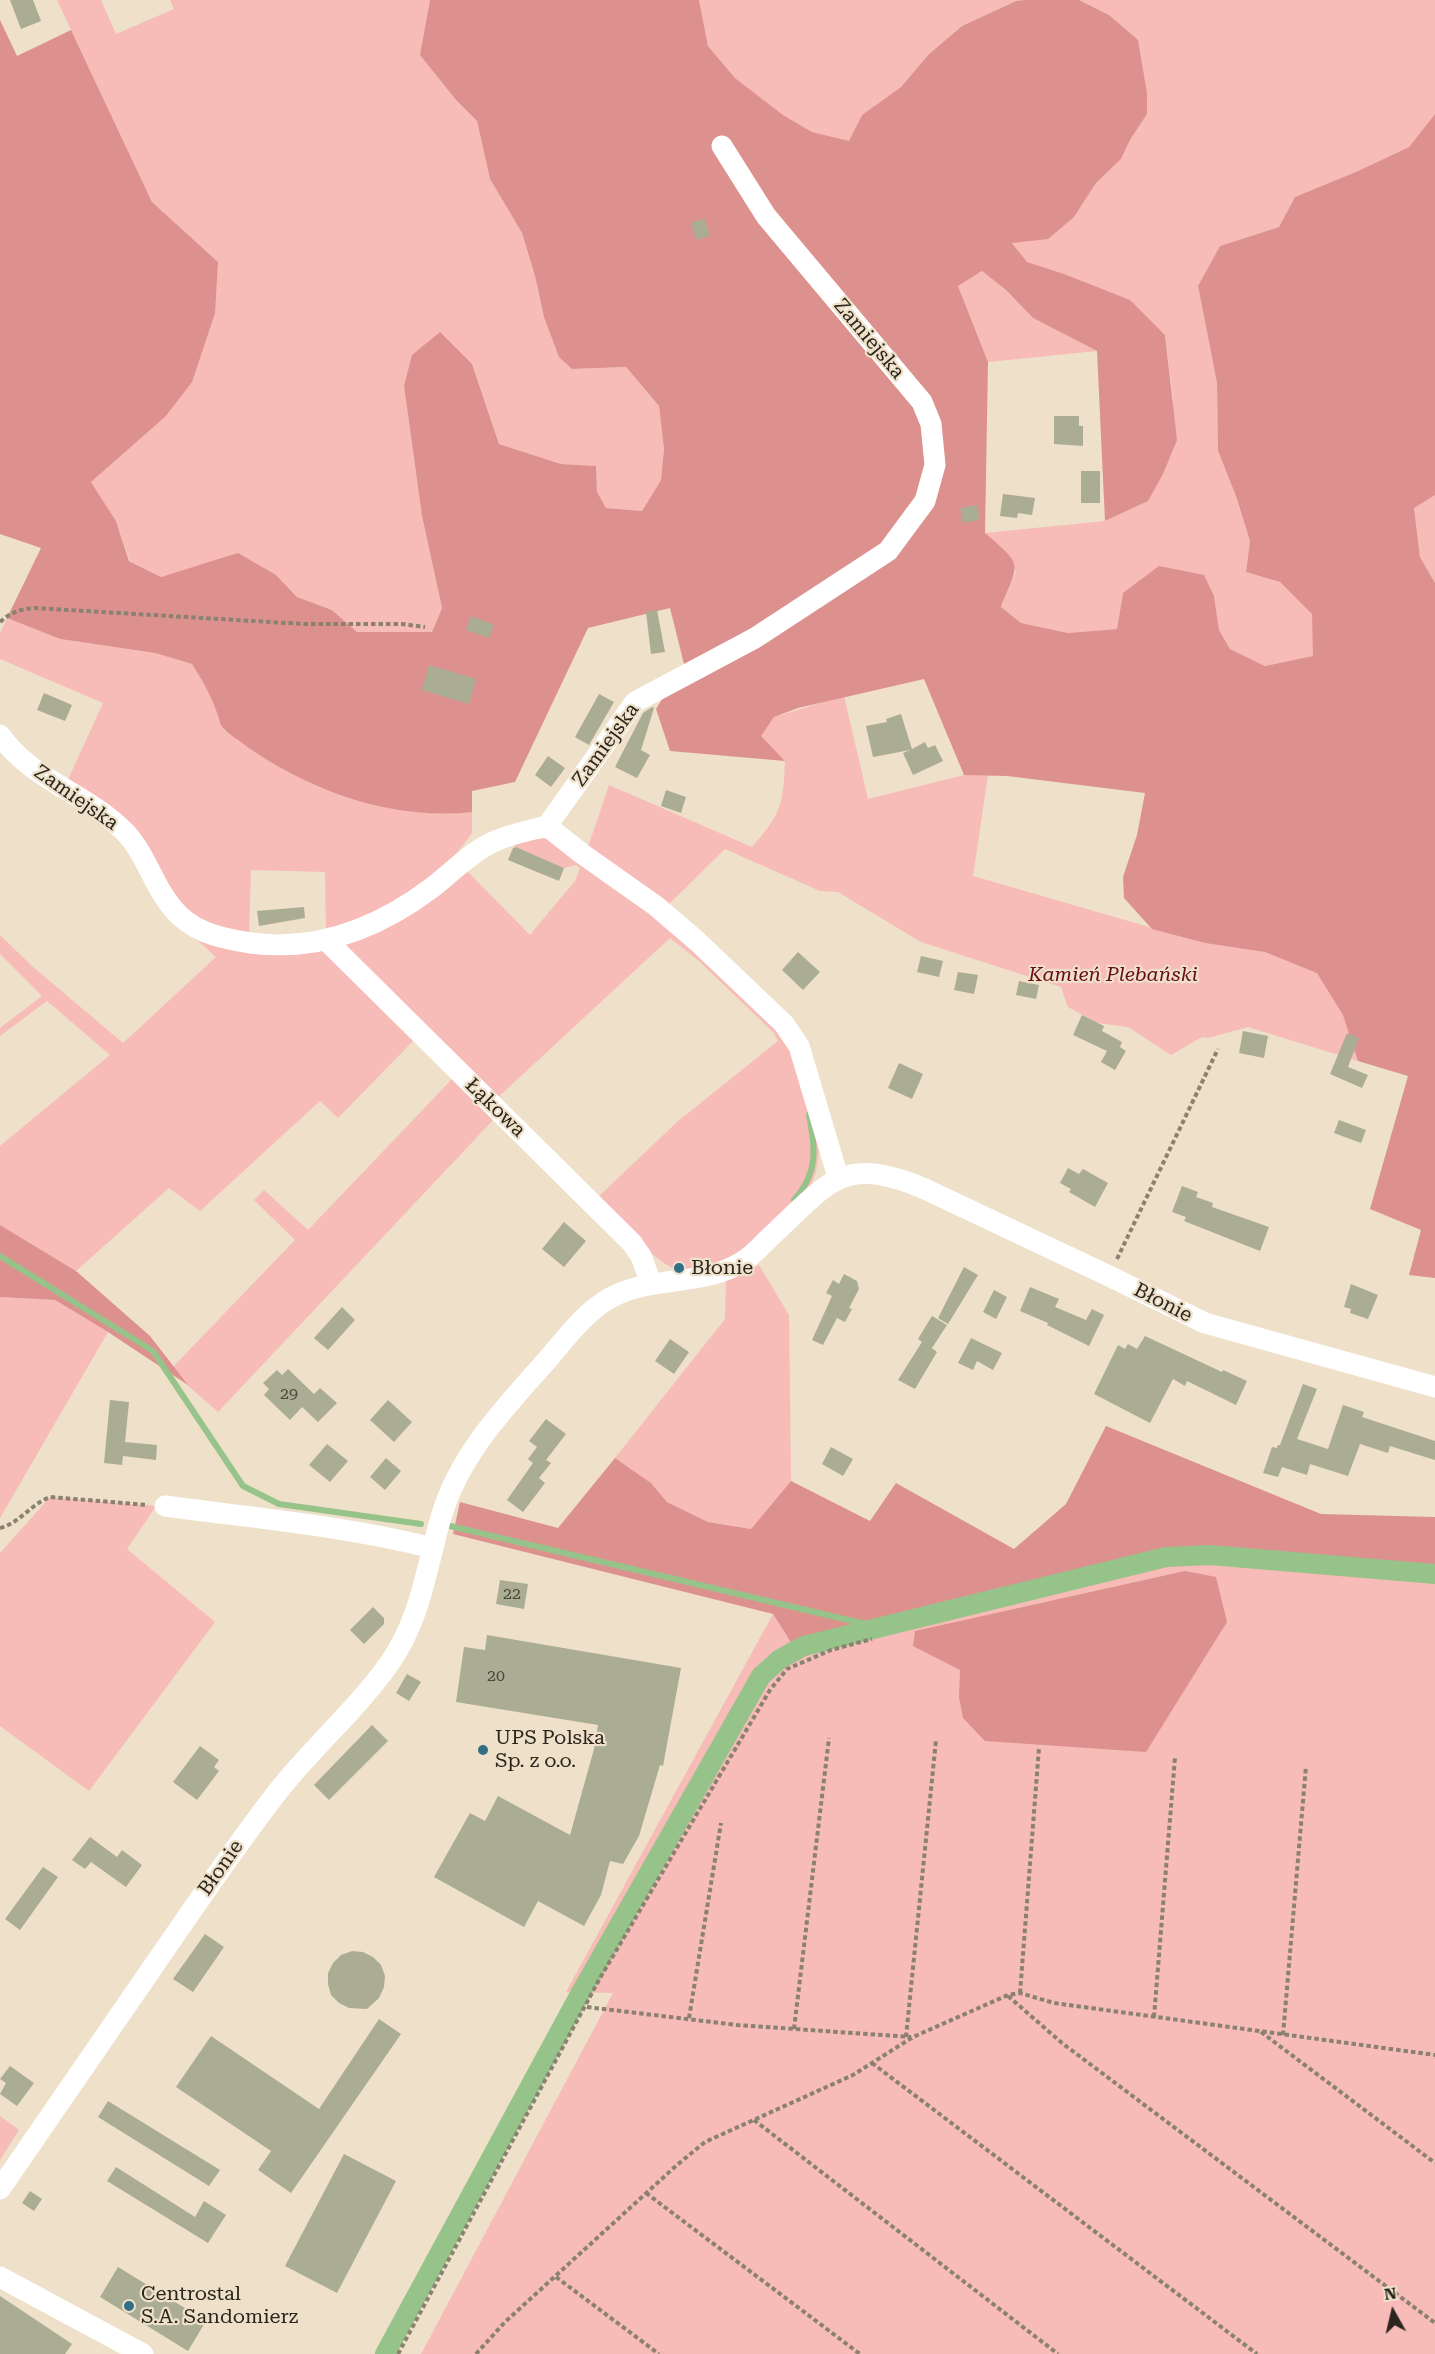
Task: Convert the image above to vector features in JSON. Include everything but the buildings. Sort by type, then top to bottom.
[{"type":"street","name":"Zamiejska","points":[[0,735],[28,766],[94,808],[126,833],[167,902],[191,926],[220,937],[261,944],[284,945],[326,940],[367,926],[410,905],[472,855],[490,844],[522,831],[547,826],[635,702],[755,638],[888,551],[925,501],[935,465],[931,424],[922,402],[766,216],[722,146]]},
{"type":"street","points":[[547,826],[580,853],[656,906],[699,942],[784,1024],[799,1046],[838,1177]]},
{"type":"street","name":"Łąkowa","points":[[326,940],[632,1243],[641,1256],[651,1283]]},
{"type":"street","name":"Błonie","points":[[0,2189],[226,1860],[282,1787],[388,1665],[406,1639],[419,1607],[433,1548],[453,1483],[490,1425],[577,1325],[610,1298],[651,1283],[713,1274],[743,1261],[838,1177],[870,1172],[901,1178],[1205,1323],[1435,1387]]},
{"type":"street","points":[[165,1506],[321,1527],[397,1539],[433,1548]]},
{"type":"street","points":[[0,2277],[142,2354]]},
{"type":"path","points":[[0,622],[20,609],[35,608],[99,610],[304,624],[390,624],[424,627]]},
{"type":"path","points":[[1109,1276],[1218,1048]]},
{"type":"path","points":[[0,1527],[19,1519],[38,1501],[50,1497],[165,1506]]},
{"type":"path","points":[[398,2354],[600,1978],[770,1690],[787,1669],[831,1650],[872,1639]]},
{"type":"path","points":[[794,2029],[829,1738]]},
{"type":"path","points":[[906,2037],[936,1740]]},
{"type":"path","points":[[1020,1993],[1039,1748]]},
{"type":"path","points":[[1154,2017],[1175,1757]]},
{"type":"path","points":[[1283,2035],[1306,1766]]},
{"type":"path","points":[[689,2018],[720,1823]]},
{"type":"path","points":[[476,2354],[506,2322],[705,2142],[852,2075],[913,2037],[1008,1995],[1020,1993],[1054,2003],[1435,2055]]},
{"type":"path","points":[[1008,1995],[1062,2043],[1435,2323]]},
{"type":"path","points":[[586,2007],[737,2025],[913,2037]]},
{"type":"path","points":[[1261,2032],[1435,2163]]},
{"type":"path","points":[[872,2063],[1257,2354]]},
{"type":"path","points":[[754,2120],[1058,2354]]},
{"type":"path","points":[[646,2193],[860,2354]]},
{"type":"path","points":[[556,2277],[658,2354]]},
{"type":"green space","points":[[57,0],[101,0],[116,34],[174,9],[170,0],[430,0],[428,9],[457,101],[477,121],[490,179],[522,233],[544,317],[572,369],[626,367],[659,406],[664,449],[661,480],[642,511],[605,508],[597,492],[596,466],[561,464],[499,444],[472,364],[404,386],[422,516],[442,608],[432,632],[357,632],[332,610],[297,597],[276,575],[188,569],[161,577],[130,561],[116,521],[91,482],[165,417],[218,262],[152,202]]},
{"type":"green space","points":[[699,0],[1024,0],[1016,1],[962,26],[929,54],[901,87],[862,115],[849,142],[812,132],[783,115],[735,78],[708,46]]},
{"type":"green space","points":[[1079,0],[1435,0],[1435,114],[1409,147],[1295,197],[1279,227],[1220,246],[1198,286],[1217,383],[1218,451],[1236,496],[1250,541],[1246,572],[1280,582],[1312,613],[1314,656],[1265,666],[1230,649],[1219,630],[1214,596],[1123,593],[1117,629],[1068,633],[1021,623],[1001,607],[1016,571],[985,533],[1105,521],[1148,501],[1173,400],[1165,334],[1064,274],[1026,262],[1012,242],[1074,217],[1096,183],[1121,159],[1147,114],[1109,15]]},
{"type":"green space","points":[[982,271],[1006,290],[1033,318],[1097,351],[988,362],[958,286]]},
{"type":"green space","points":[[1432,494],[1435,495],[1435,583],[1420,557],[1414,508]]},
{"type":"green space","points":[[7,618],[60,639],[155,653],[192,664],[210,694],[224,730],[272,762],[325,789],[354,799],[412,811],[472,812],[472,833],[454,857],[401,906],[326,934],[325,872],[251,870],[249,936],[324,948],[386,1014],[416,1038],[338,1118],[320,1101],[200,1211],[169,1188],[76,1271],[0,1225],[0,1146],[110,1055],[47,1001],[0,1036],[0,1028],[42,996],[0,954],[0,935],[32,966],[123,1043],[216,957],[182,926],[132,853],[108,824],[61,795],[103,703],[0,659],[0,633]]},
{"type":"green space","name":"Kamień Plebański","points":[[844,696],[868,799],[964,775],[988,775],[973,876],[1201,942],[1269,947],[1419,1020],[1357,1056],[1358,1061],[1248,1027],[1208,1038],[1202,1037],[1171,1055],[1128,1027],[1098,1023],[1068,1007],[1061,987],[921,942],[838,892],[820,891],[725,849],[668,905],[588,847],[609,785],[752,847],[770,825],[779,808],[784,776],[785,761],[760,736],[774,717]]},
{"type":"green space","points":[[536,837],[555,841],[638,898],[763,1010],[795,1055],[816,1134],[819,1153],[816,1172],[810,1188],[732,1260],[679,1271],[651,1253],[596,1199],[677,1122],[778,1041],[773,1032],[699,961],[670,938],[494,1101],[336,943],[464,868],[530,935],[575,881],[580,868],[576,865],[564,868],[514,846],[511,840]]},
{"type":"green space","points":[[454,1077],[495,1118],[218,1412],[170,1370],[295,1240],[254,1200],[264,1190],[308,1230]]},
{"type":"green space","points":[[759,1265],[789,1315],[791,1481],[751,1529],[708,1522],[667,1502],[651,1483],[615,1458],[725,1319],[726,1281]]},
{"type":"green space","points":[[0,1297],[55,1300],[108,1332],[0,1518]]},
{"type":"green space","points":[[50,1497],[156,1506],[127,1549],[215,1622],[89,1791],[0,1726],[0,1553]]},
{"type":"green space","points":[[1209,1551],[1435,1569],[1435,2354],[421,2354],[613,1993],[566,1992],[773,1614],[792,1644],[1163,1552]]},
{"type":"green space","points":[[0,2116],[19,2130],[0,2160]]},
{"type":"shaded area","points":[[430,0],[699,0],[708,46],[735,78],[783,115],[812,132],[849,141],[862,115],[901,87],[929,54],[962,26],[1016,1],[1024,0],[1079,0],[1109,15],[1138,40],[1147,93],[1147,114],[1121,159],[1096,183],[1074,217],[1048,239],[1012,243],[1027,262],[1130,300],[1165,335],[1177,440],[1163,474],[1148,501],[1105,521],[1097,351],[1033,318],[1006,290],[982,271],[958,286],[988,362],[985,533],[1006,552],[1014,565],[1012,581],[1001,607],[1021,623],[1068,633],[1117,629],[1123,593],[1159,566],[1204,575],[1214,596],[1219,630],[1230,649],[1265,666],[1313,656],[1312,614],[1280,582],[1246,572],[1250,541],[1236,496],[1218,451],[1217,383],[1198,286],[1220,246],[1279,227],[1295,197],[1409,147],[1435,114],[1435,495],[1414,508],[1420,557],[1435,583],[1435,1278],[1409,1275],[1421,1230],[1370,1209],[1408,1076],[1358,1061],[1343,1015],[1317,973],[1265,952],[1205,943],[1152,929],[1124,898],[1123,877],[1137,835],[1145,793],[1007,776],[964,775],[924,679],[798,708],[774,717],[761,736],[785,761],[670,751],[656,709],[684,664],[670,608],[588,628],[515,782],[472,791],[472,812],[442,814],[412,812],[353,799],[297,777],[271,762],[229,734],[222,726],[215,706],[192,664],[155,653],[60,639],[7,618],[41,548],[0,534],[0,20],[17,56],[71,30],[152,202],[218,262],[215,313],[192,382],[165,417],[91,482],[116,521],[129,561],[161,577],[238,553],[276,575],[297,597],[332,610],[357,632],[432,632],[442,608],[422,516],[404,386],[412,355],[440,332],[472,364],[499,444],[561,464],[596,466],[597,492],[606,508],[642,511],[661,480],[664,449],[659,406],[626,367],[572,369],[559,357],[544,317],[522,233],[490,179],[477,121],[457,101],[420,55]]},
{"type":"shaded area","points":[[0,1225],[76,1271],[150,1336],[188,1385],[55,1300],[0,1297]]},
{"type":"shaded area","points":[[1106,1426],[1321,1514],[1435,1517],[1435,1569],[1209,1551],[1163,1552],[792,1644],[773,1614],[453,1534],[460,1502],[558,1528],[615,1458],[651,1483],[667,1502],[708,1522],[751,1529],[791,1481],[870,1521],[896,1483],[1014,1549],[1066,1504]]},
{"type":"shaded area","points":[[1185,1571],[1216,1577],[1227,1622],[1146,1752],[985,1741],[963,1718],[959,1697],[960,1670],[913,1646],[915,1631]]},
{"type":"waterway","points":[[794,1200],[808,1180],[813,1160],[813,1138],[809,1114]]},
{"type":"waterway","points":[[0,1256],[153,1351],[243,1486],[279,1504],[421,1524]]},
{"type":"waterway","points":[[450,1526],[878,1627]]},
{"type":"waterway","points":[[385,2354],[579,1996],[761,1676],[780,1659],[804,1646],[1166,1557],[1210,1555],[1435,1574]]},
{"type":"place","name":"Błonie","points":[[679,1268]]},
{"type":"place","name":"UPS Polska Sp. z o.o.","points":[[483,1750]]},
{"type":"place","name":"Centrostal S.A. Sandomierz","points":[[129,2306]]}]
